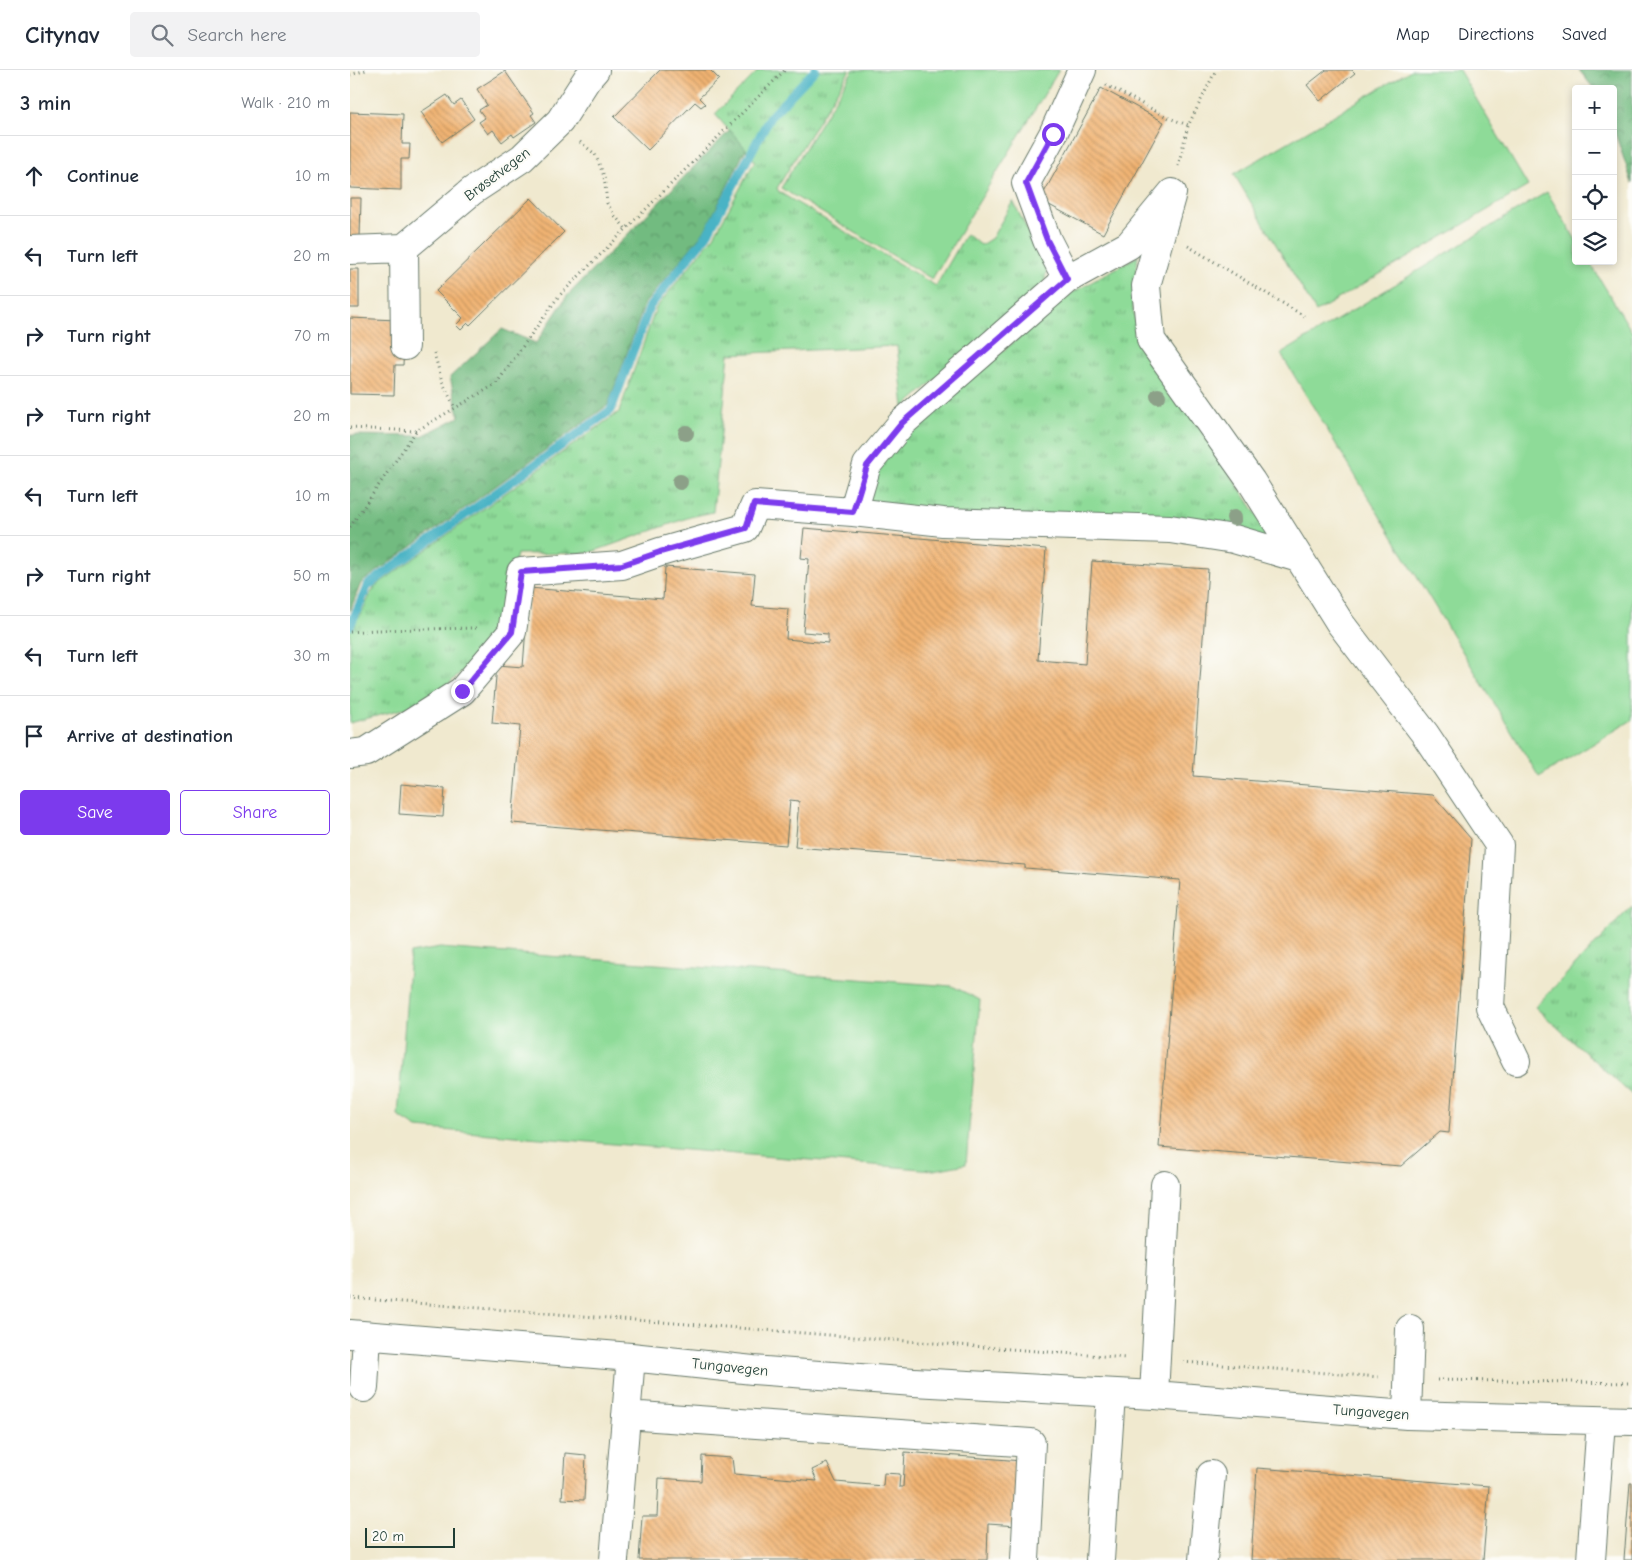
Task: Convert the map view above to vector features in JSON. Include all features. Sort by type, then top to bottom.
[{"type":"street","name":"Brøsetvegen","points":[[404,248],[472,191],[522,158],[560,121],[587,79],[595,70]]},
{"type":"street","points":[[1067,279],[1047,240],[1026,183],[1053,134],[1093,77]]},
{"type":"street","points":[[853,512],[867,466],[902,423],[1067,279],[1129,245],[1172,193]]},
{"type":"street","points":[[1172,193],[1146,286],[1151,340],[1251,481],[1340,623],[1425,734],[1499,845],[1490,1007],[1516,1061]]},
{"type":"street","points":[[350,250],[404,248],[405,346]]},
{"type":"street","points":[[350,754],[366,752],[462,691],[512,632],[521,572],[622,565],[660,552],[746,528],[754,504],[944,522],[1170,529],[1234,540],[1299,558]]},
{"type":"street","points":[[1154,1395],[1165,1185]]},
{"type":"street","points":[[1407,1415],[1410,1329]]},
{"type":"street","points":[[358,1335],[364,1388]]},
{"type":"street","name":"Tungavegen","points":[[358,1335],[763,1371],[1111,1394],[1154,1395],[1407,1415],[1632,1421]]},
{"type":"street","points":[[614,1560],[631,1358]]},
{"type":"street","points":[[1100,1560],[1111,1394]]},
{"type":"street","points":[[626,1415],[1031,1443],[1025,1560]]},
{"type":"street","points":[[1591,1560],[1601,1420]]},
{"type":"street","points":[[1203,1560],[1211,1475]]},
{"type":"path","points":[[350,75],[366,70]]},
{"type":"path","points":[[350,527],[416,431],[496,384],[558,297],[785,70]]},
{"type":"path","points":[[1172,193],[1188,126],[1216,70]]},
{"type":"path","points":[[1093,77],[1169,118],[1188,126]]},
{"type":"path","points":[[552,129],[587,146],[595,154],[604,176],[607,203],[626,229]]},
{"type":"path","points":[[1161,231],[1304,316]]},
{"type":"path","points":[[350,428],[416,431]]},
{"type":"path","points":[[350,632],[481,628],[516,603]]},
{"type":"path","points":[[350,1298],[1408,1380],[1632,1383]]},
{"type":"green space","points":[[759,70],[850,70],[777,188],[779,192],[936,286],[966,234],[981,245],[992,238],[1013,201],[1047,270],[1044,284],[904,407],[897,346],[729,354],[713,512],[690,517],[589,553],[517,554],[497,636],[482,652],[441,691],[406,708],[350,723],[350,620],[360,616],[374,587],[619,412],[656,308],[714,236],[755,161],[715,114]]},
{"type":"green space","points":[[853,70],[1059,70],[932,279],[781,188]]},
{"type":"green space","points":[[1411,70],[1459,70],[1528,186],[1316,312],[1234,174]]},
{"type":"green space","points":[[1579,70],[1632,70],[1632,183],[1617,139],[1617,85],[1591,85]]},
{"type":"green space","points":[[730,130],[746,149],[704,232],[645,303],[608,405],[361,583],[350,611],[350,435],[422,436],[459,417],[450,377],[502,329],[536,343],[567,296]]},
{"type":"green space","points":[[1547,192],[1572,233],[1572,265],[1591,265],[1632,332],[1632,720],[1539,777],[1281,354]]},
{"type":"green space","points":[[1138,256],[1132,304],[1140,345],[1193,418],[1273,539],[931,515],[855,503],[867,465],[1072,293]]},
{"type":"green space","points":[[1632,906],[1632,1095],[1535,1007]]},
{"type":"green space","points":[[440,948],[952,986],[980,1000],[966,1164],[934,1170],[417,1128],[398,1116],[410,953]]},
{"type":"building","points":[[660,70],[710,70],[719,79],[699,98],[705,104],[701,107],[695,102],[648,150],[614,117]]},
{"type":"building","points":[[1326,70],[1352,70],[1355,73],[1320,101],[1307,85]]},
{"type":"building","points":[[505,71],[534,113],[531,115],[536,122],[514,137],[512,134],[502,142],[493,130],[488,134],[479,122],[485,118],[479,110],[487,105],[477,89]]},
{"type":"building","points":[[1101,88],[1164,122],[1103,234],[1040,200]]},
{"type":"building","points":[[447,95],[454,105],[461,100],[474,119],[442,142],[421,112]]},
{"type":"building","points":[[350,112],[403,114],[402,144],[410,144],[409,159],[401,159],[401,190],[350,188]]},
{"type":"building","points":[[350,198],[361,198],[360,237],[350,237]]},
{"type":"building","points":[[531,198],[564,232],[470,325],[468,323],[461,330],[456,325],[463,318],[436,291]]},
{"type":"building","points":[[350,269],[359,269],[359,308],[350,308]]},
{"type":"building","points":[[350,318],[397,320],[404,349],[403,365],[395,365],[394,395],[350,394]]},
{"type":"building","points":[[804,528],[1046,549],[1038,660],[1085,664],[1092,561],[1208,569],[1193,776],[1433,795],[1471,839],[1449,1133],[1440,1132],[1401,1166],[1159,1147],[1180,880],[1025,868],[1025,865],[795,847],[799,801],[790,800],[786,845],[512,823],[520,726],[492,723],[497,665],[523,667],[529,588],[663,599],[665,567],[755,574],[752,606],[788,609],[786,639],[828,643],[828,634],[803,632],[809,559],[801,558]]},
{"type":"building","points":[[401,784],[445,788],[443,817],[399,814]]},
{"type":"building","points":[[905,1452],[1022,1461],[1018,1526],[988,1524],[987,1560],[639,1560],[642,1516],[657,1516],[659,1478],[701,1481],[702,1456],[732,1458],[734,1474],[817,1481],[812,1470],[827,1463],[836,1482],[883,1486],[884,1473],[900,1474],[899,1487],[903,1487]]},
{"type":"building","points":[[565,1453],[586,1455],[584,1500],[562,1499]]},
{"type":"building","points":[[1257,1468],[1489,1486],[1483,1560],[1251,1560]]},
{"type":"building","points":[[1630,1483],[1632,1483],[1632,1560],[1624,1560]]},
{"type":"waterway","points":[[350,626],[368,585],[611,410],[650,306],[707,235],[770,117],[815,70]]},
{"type":"route","points":[[462,691],[512,632],[521,572],[622,565],[660,552],[746,528],[754,504],[853,512],[867,466],[902,423],[1067,279],[1047,240],[1026,183],[1053,134]]}]
